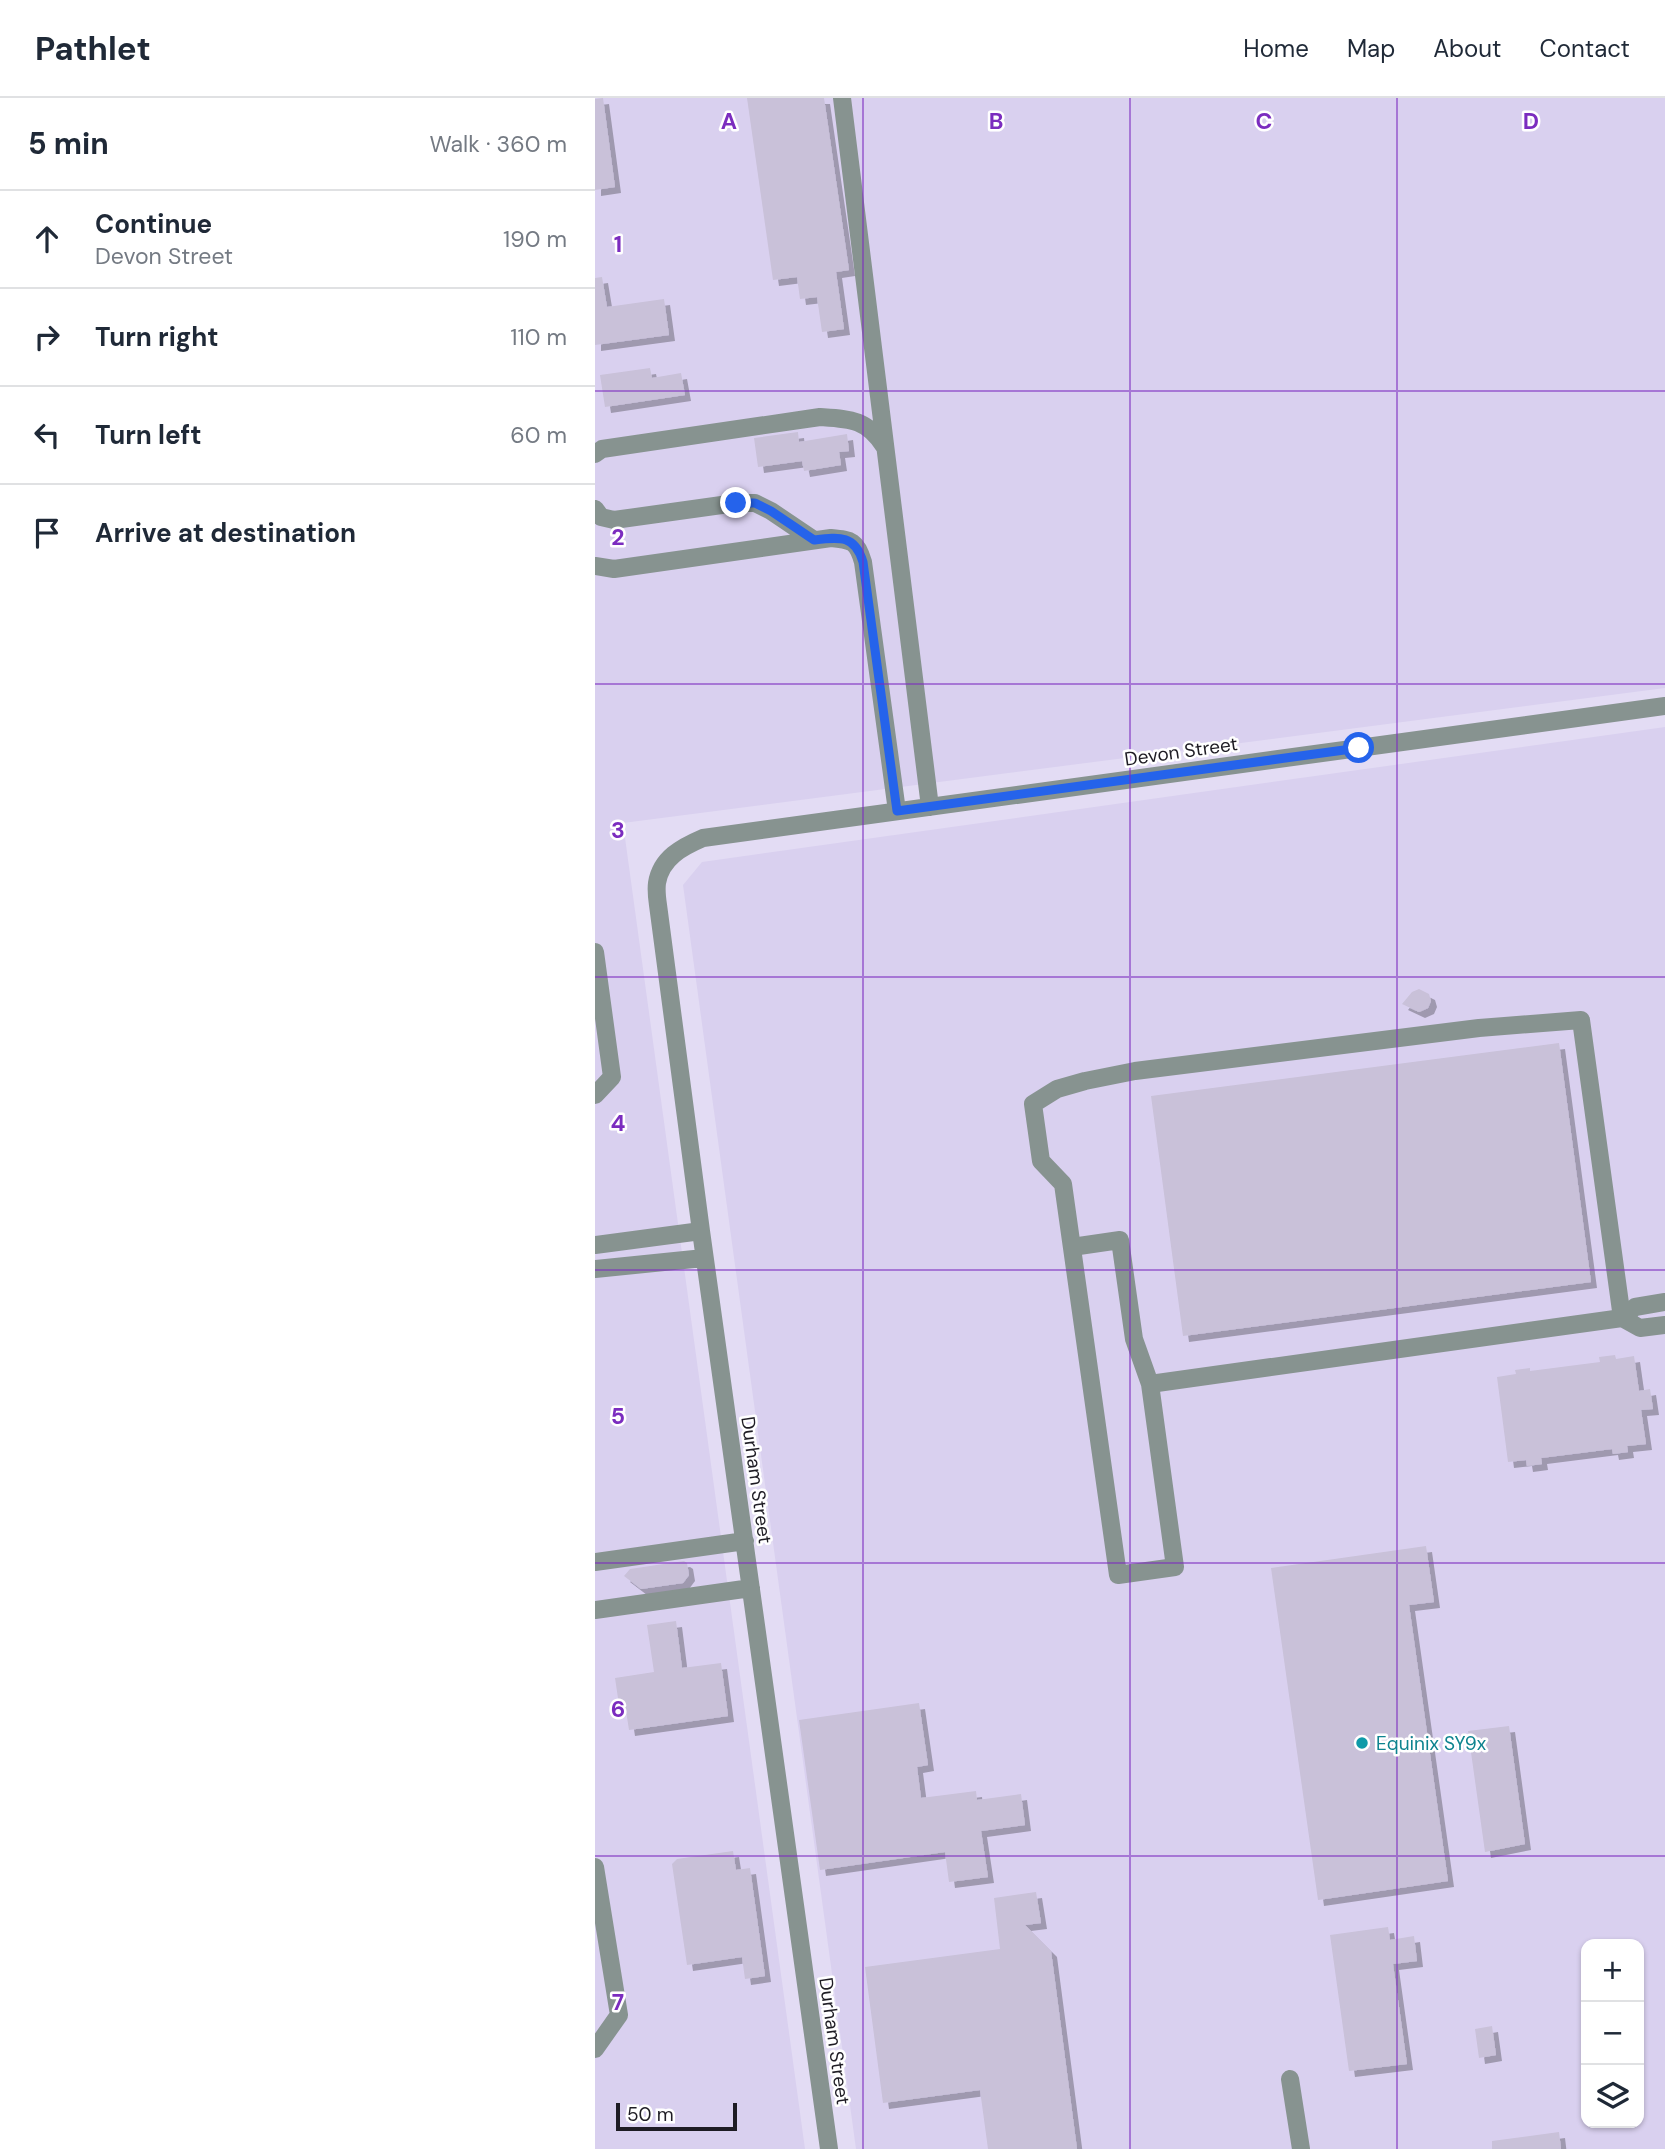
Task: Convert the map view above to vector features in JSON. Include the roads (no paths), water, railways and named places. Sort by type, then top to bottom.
[{"type":"street","points":[[842,98],[930,807]]},
{"type":"street","points":[[595,454],[602,449],[820,417],[847,419],[867,425],[886,449]]},
{"type":"street","points":[[595,509],[601,517],[614,520],[736,503],[755,503],[814,540]]},
{"type":"street","points":[[595,566],[614,569],[831,538],[849,540],[859,548],[897,811]]},
{"type":"street","name":"Devon Street","points":[[703,838],[1665,706]]},
{"type":"street","name":"Durham Street","points":[[703,838],[683,847],[665,863],[657,883],[658,905],[704,1258],[829,2149]]},
{"type":"street","points":[[595,952],[612,1077],[595,1095]]},
{"type":"street","points":[[1072,1247],[1121,1240],[1134,1339],[1150,1384],[1175,1567],[1118,1575],[1063,1184],[1041,1161],[1033,1104],[1057,1090],[1085,1081],[1135,1071],[1479,1028],[1581,1020],[1622,1318]]},
{"type":"street","points":[[595,1245],[701,1231]]},
{"type":"street","points":[[595,1269],[704,1258]]},
{"type":"street","points":[[1150,1384],[1622,1318],[1635,1307],[1665,1303]]},
{"type":"street","points":[[1622,1318],[1640,1328],[1665,1325]]},
{"type":"street","points":[[595,1562],[745,1541]]},
{"type":"street","points":[[595,1610],[751,1588]]},
{"type":"street","points":[[595,1867],[619,2014],[595,2049]]},
{"type":"street","points":[[1290,2079],[1301,2149]]},
{"type":"place","name":"Equinix SY9x","points":[[1362,1743]]}]
